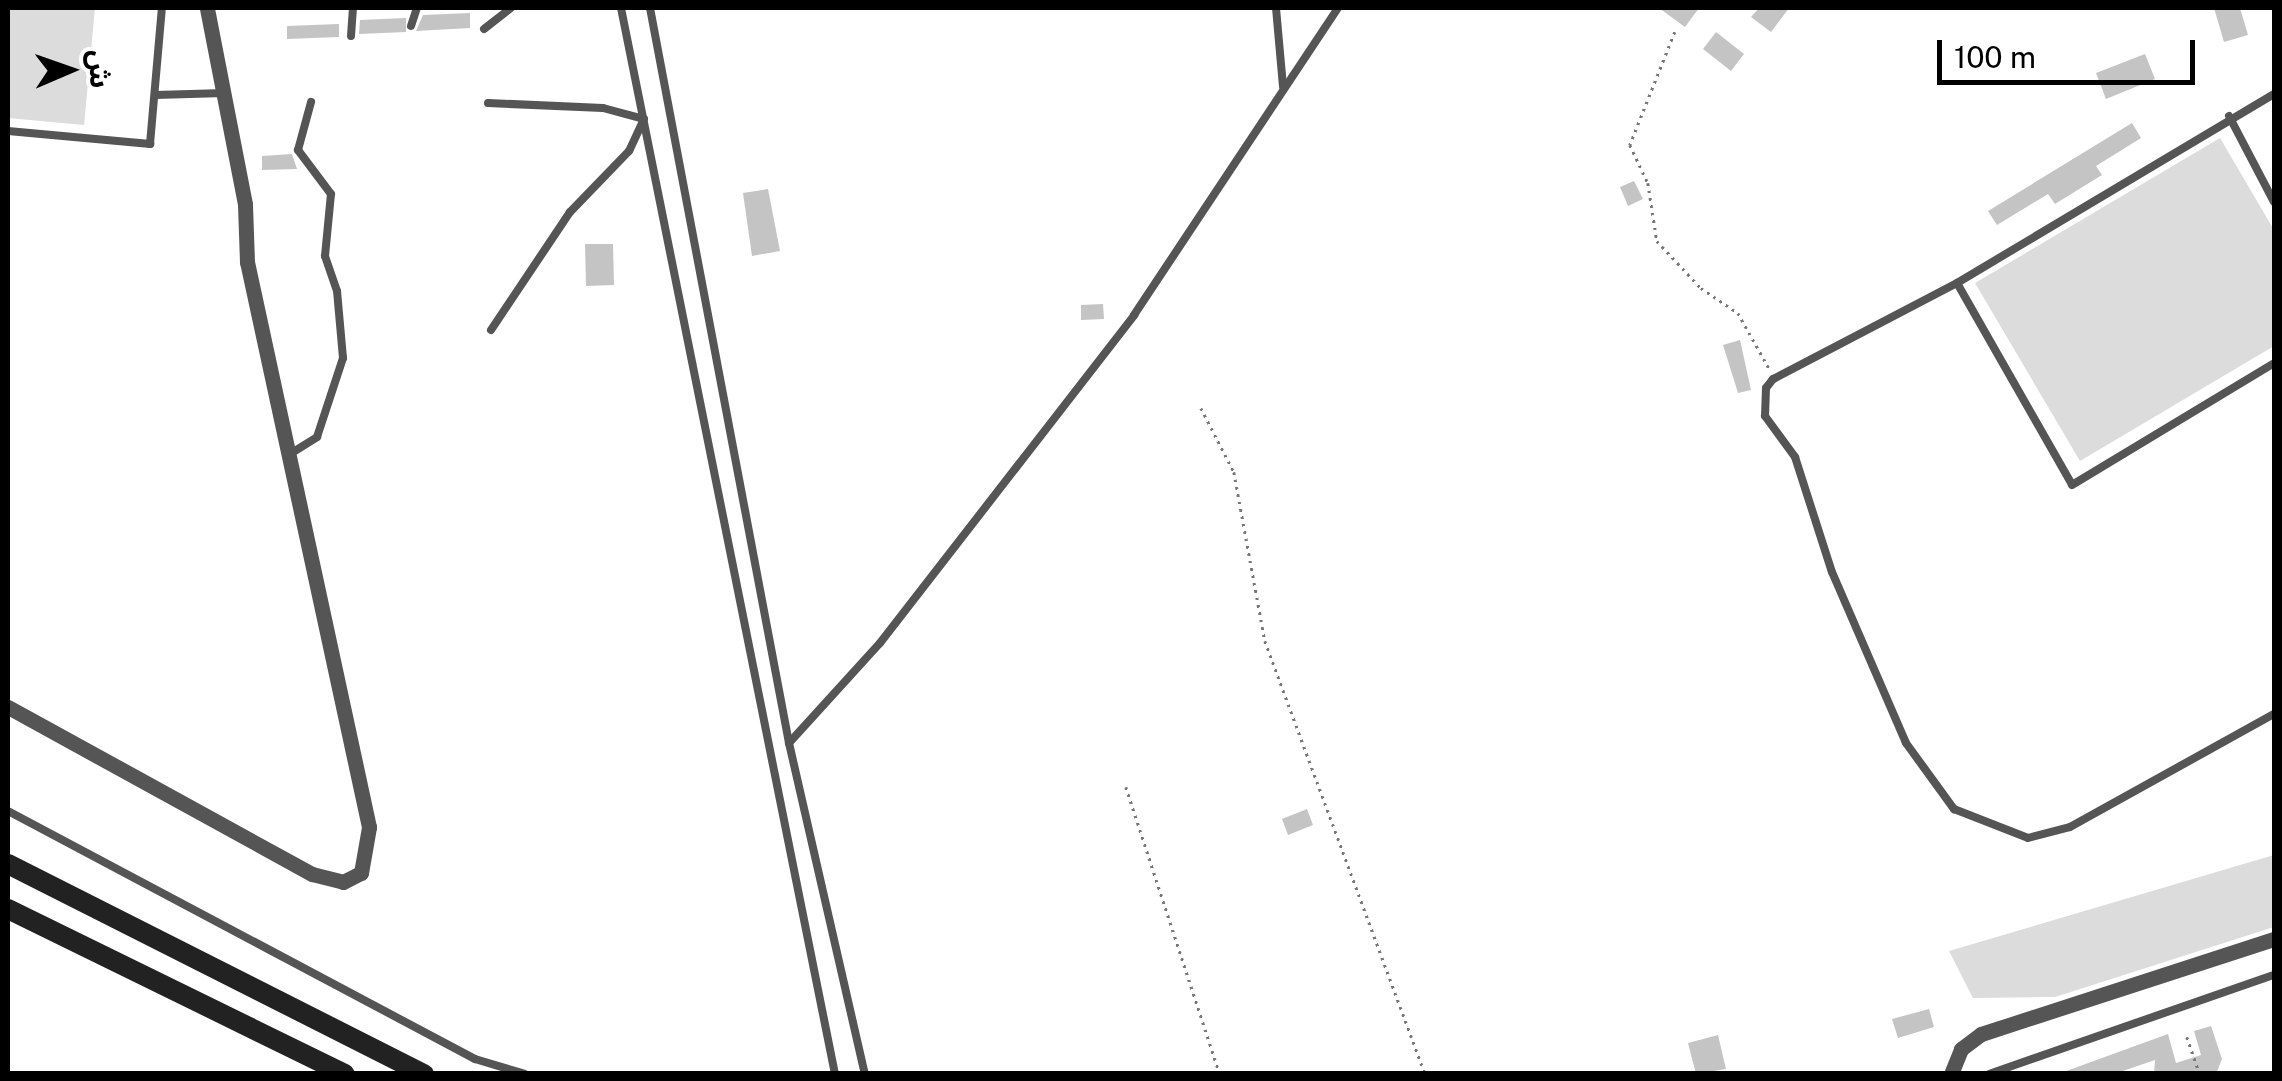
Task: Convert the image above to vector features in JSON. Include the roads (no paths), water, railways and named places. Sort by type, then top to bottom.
[{"type":"main road","points":[[8,864],[424,1074]]},
{"type":"main road","points":[[8,909],[346,1074]]},
{"type":"street","points":[[8,708],[312,874],[343,882],[361,872],[369,827],[246,262],[244,204],[208,8]]},
{"type":"street","points":[[1951,1074],[1960,1049],[1982,1034],[2274,939]]},
{"type":"lane","points":[[8,132],[150,144],[162,8]]},
{"type":"lane","points":[[351,36],[353,8]]},
{"type":"lane","points":[[412,26],[417,8]]},
{"type":"lane","points":[[484,29],[511,8]]},
{"type":"lane","points":[[621,8],[835,1074]]},
{"type":"lane","points":[[650,8],[790,742],[865,1074]]},
{"type":"lane","points":[[1276,8],[1283,87]]},
{"type":"lane","points":[[790,742],[880,643],[1134,316],[1338,8]]},
{"type":"lane","points":[[155,95],[225,93]]},
{"type":"lane","points":[[2274,94],[2229,116],[1957,283],[1773,378],[1766,388],[1765,416],[1795,457],[1832,572],[1906,743],[1954,809],[2028,838],[2070,827],[2274,714]]},
{"type":"lane","points":[[290,454],[317,437],[343,358],[337,291],[324,256],[331,194],[298,150],[311,102]]},
{"type":"lane","points":[[488,104],[604,108],[644,119]]},
{"type":"lane","points":[[2229,116],[2274,202]]},
{"type":"lane","points":[[491,330],[570,212],[629,150],[644,119]]},
{"type":"lane","points":[[1957,283],[2072,486],[2274,363]]},
{"type":"lane","points":[[8,811],[475,1060],[525,1074]]},
{"type":"lane","points":[[1989,1074],[2274,975]]}]
